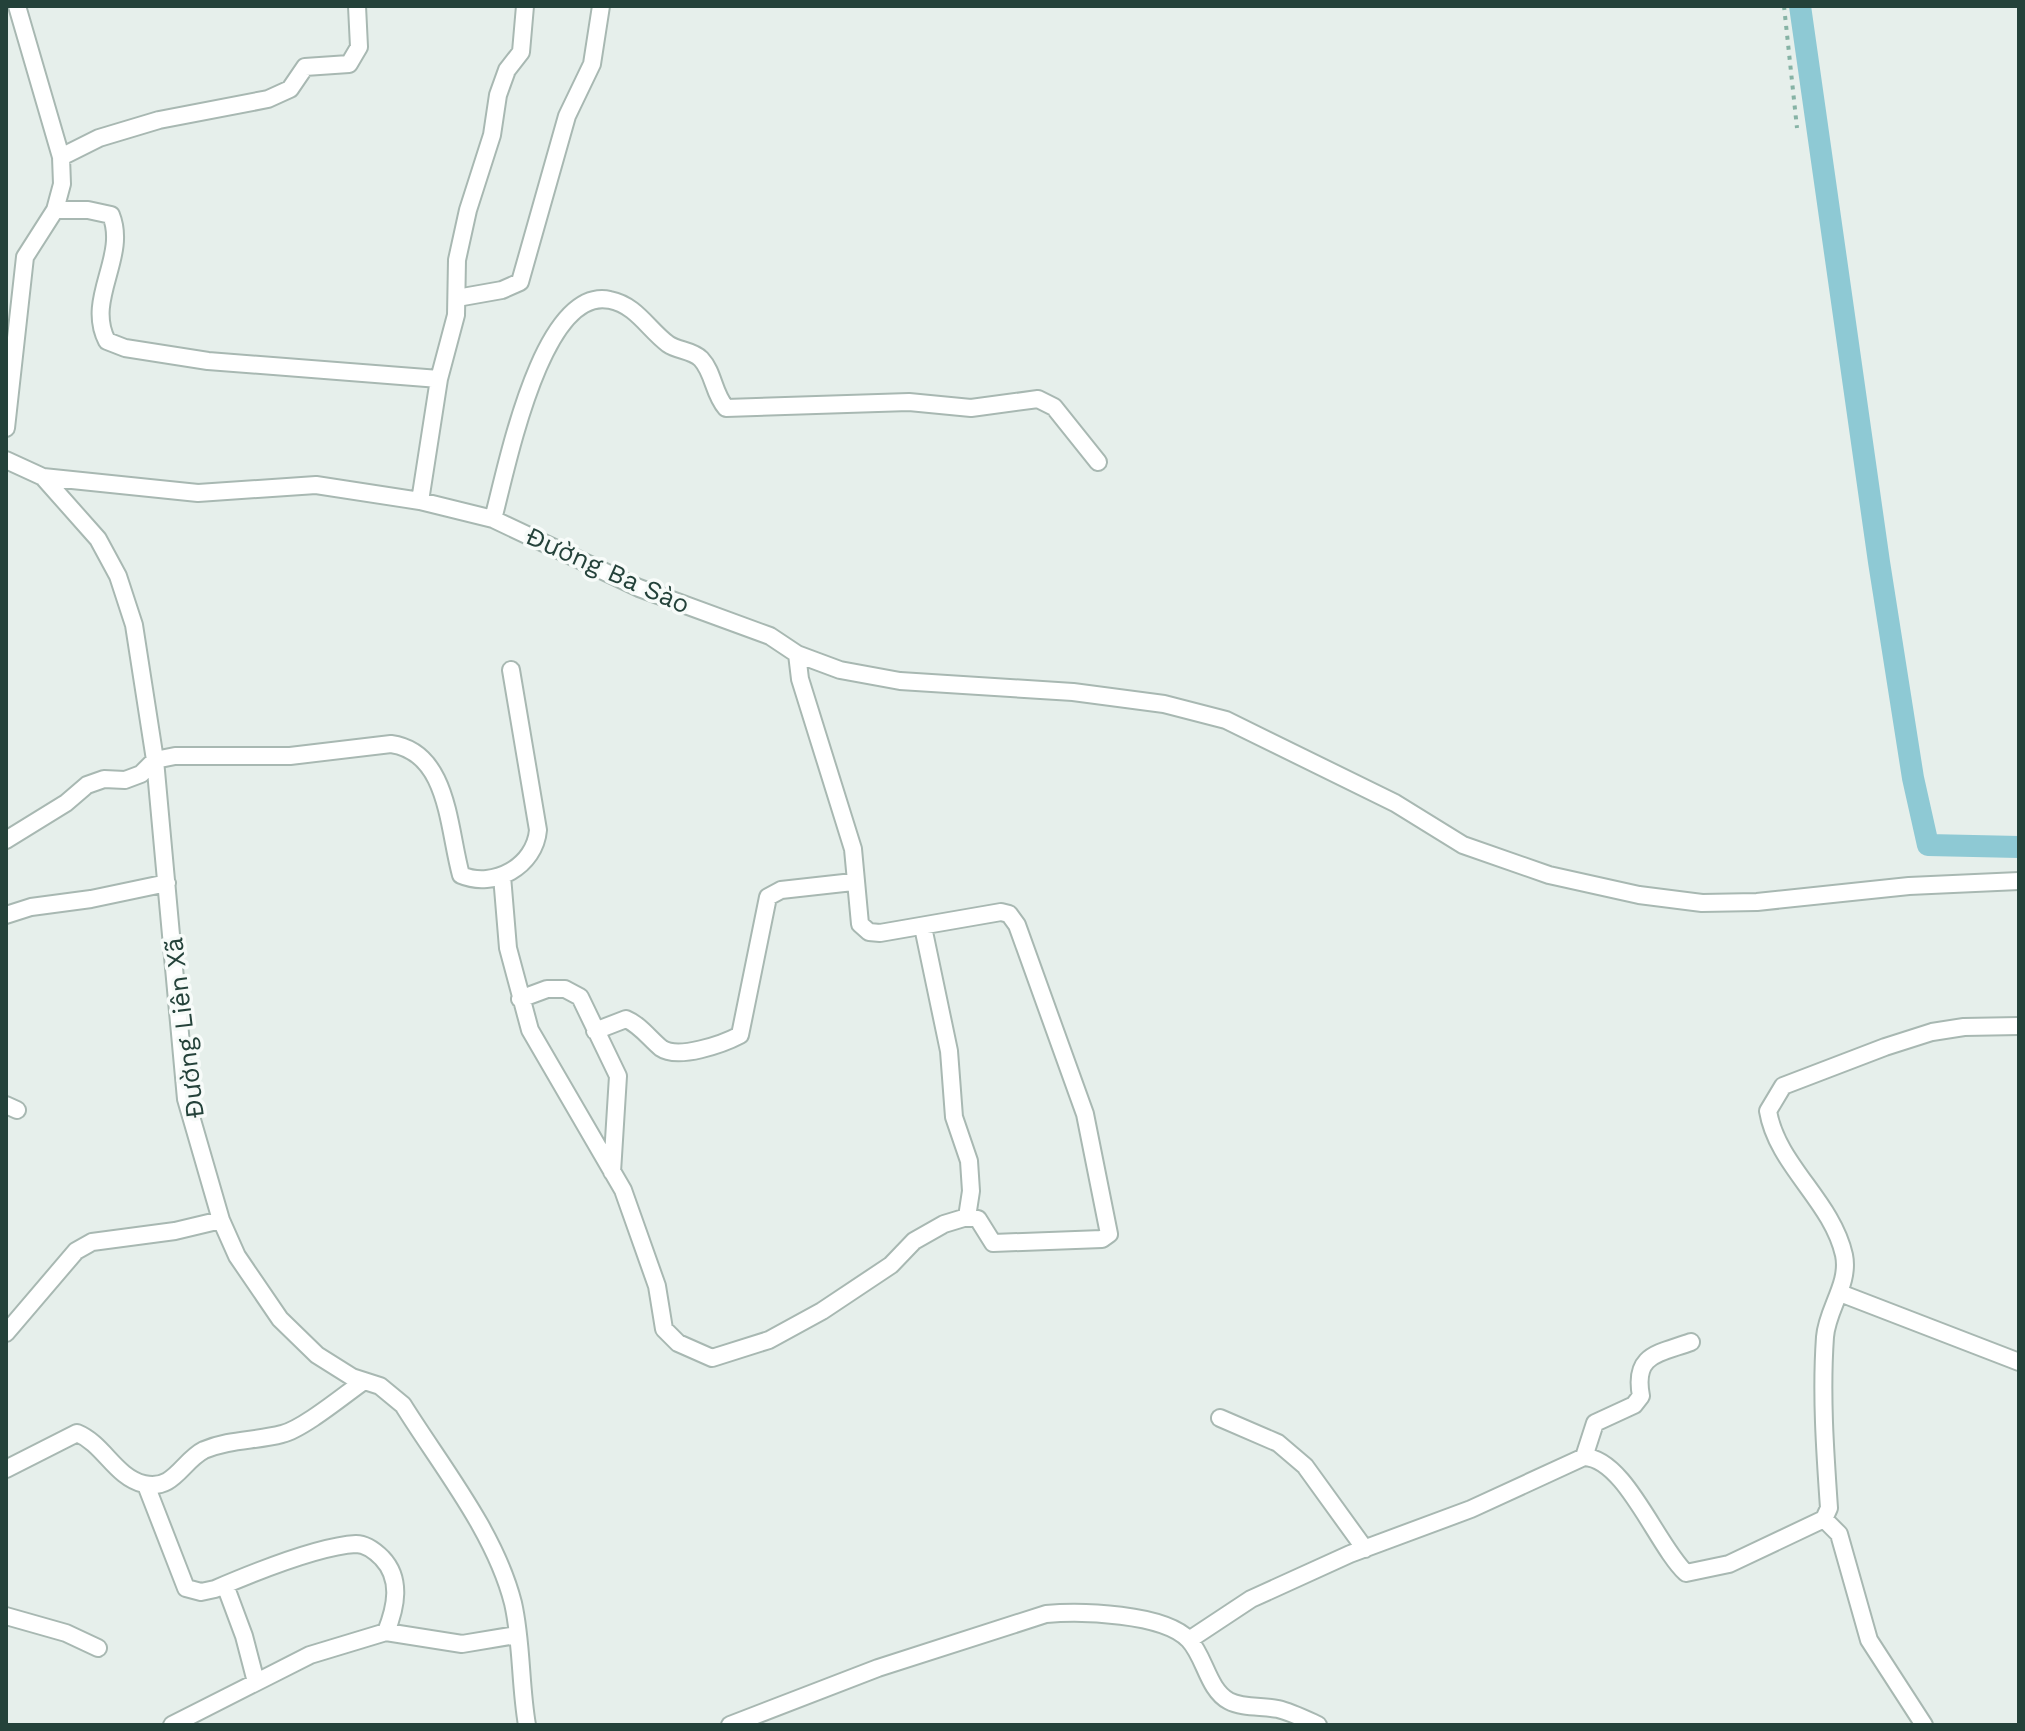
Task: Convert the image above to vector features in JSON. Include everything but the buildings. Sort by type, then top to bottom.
[{"type":"street","points":[[6,428],[25,257],[55,210],[62,184],[61,157],[17,6]]},
{"type":"street","points":[[61,157],[99,138],[159,120],[268,99],[290,89],[305,67],[349,64],[359,47],[357,6]]},
{"type":"street","points":[[420,501],[439,379],[456,315],[457,260],[507,70],[521,52],[525,6]]},
{"type":"street","points":[[457,298],[502,290],[520,282],[567,116],[592,64],[601,6]]},
{"type":"street","points":[[55,210],[88,210],[111,215],[117,231],[100,299],[99,325],[107,341],[125,348],[208,361],[439,379]]},
{"type":"street","points":[[493,519],[536,370],[548,342],[575,310],[592,301],[607,298],[643,318],[668,344],[699,356],[707,367],[717,398],[726,408],[909,402],[971,408],[1038,399],[1054,407],[1098,462]]},
{"type":"street","name":"Đường Liên Xã","points":[[6,460],[43,477],[98,539],[118,576],[134,625],[155,760],[186,1099],[221,1220],[237,1256],[280,1319],[317,1355],[339,1370],[380,1386],[403,1405],[471,1512],[504,1576],[513,1604],[527,1725]]},
{"type":"street","name":"Đường Ba Sào","points":[[43,477],[198,493],[316,485],[420,501],[493,519],[639,588],[770,636],[797,654],[840,670],[900,681],[1073,692],[1164,704],[1226,720],[1395,803],[1463,845],[1549,875],[1624,892],[1702,903],[1757,902],[1909,886],[2019,881]]},
{"type":"street","points":[[502,876],[508,948],[530,1030],[612,1172],[644,1246],[657,1286],[664,1329],[678,1343],[712,1358],[769,1340],[891,1265],[914,1241],[967,1217],[978,1219],[993,1243],[1102,1239],[1109,1234],[1085,1114],[1017,925],[1009,914],[1001,912],[923,927],[869,932],[860,924],[853,882],[853,849],[800,679],[797,654]]},
{"type":"street","points":[[6,840],[66,803],[87,785],[104,779],[125,780],[141,774],[155,760],[175,756],[290,756],[391,744],[405,746],[431,766],[441,792],[461,875],[471,879],[502,876],[529,858],[537,845],[538,830],[511,670]]},
{"type":"street","points":[[595,1031],[626,1019],[664,1050],[679,1054],[721,1046],[740,1035],[768,897],[781,890],[853,882]]},
{"type":"street","points":[[1985,882],[2019,894]]},
{"type":"street","points":[[6,915],[31,907],[91,899],[167,883]]},
{"type":"street","points":[[923,927],[949,1051],[954,1117],[969,1161],[971,1191],[967,1217]]},
{"type":"street","points":[[520,999],[547,989],[565,989],[580,997],[618,1076],[612,1172]]},
{"type":"street","points":[[1189,1640],[1251,1599],[1365,1549],[1471,1509],[1584,1457],[1601,1461],[1621,1479],[1667,1554],[1686,1573],[1729,1564],[1824,1519],[1829,1508],[1823,1413],[1825,1335],[1829,1315],[1840,1293],[1844,1254],[1826,1218],[1777,1143],[1768,1111],[1783,1086],[1799,1077],[1932,1032],[1964,1027],[2019,1026]]},
{"type":"street","points":[[6,1333],[76,1251],[92,1242],[175,1231],[221,1220]]},
{"type":"street","points":[[1840,1293],[2019,1362]]},
{"type":"street","points":[[1584,1457],[1595,1423],[1634,1405],[1641,1396],[1637,1376],[1641,1366],[1653,1356],[1691,1342]]},
{"type":"street","points":[[6,1469],[77,1433],[91,1439],[129,1478],[146,1485],[164,1484],[179,1474],[190,1459],[216,1446],[284,1434],[364,1381]]},
{"type":"street","points":[[1220,1418],[1278,1443],[1305,1466],[1365,1549]]},
{"type":"street","points":[[146,1485],[186,1588],[201,1592],[313,1554],[357,1544],[374,1550],[394,1577],[393,1616],[386,1632]]},
{"type":"street","points":[[1824,1519],[1839,1534],[1869,1640],[1924,1725]]},
{"type":"street","points":[[225,1585],[244,1636],[256,1682]]},
{"type":"street","points":[[730,1725],[878,1668],[1046,1614],[1110,1613],[1179,1633],[1189,1640],[1219,1694],[1231,1703],[1318,1725]]},
{"type":"street","points":[[6,1616],[66,1633],[98,1648]]},
{"type":"street","points":[[172,1725],[310,1655],[386,1632],[407,1633],[430,1642],[462,1644],[516,1635]]},
{"type":"path","points":[[1784,6],[1797,128]]},
{"type":"waterway","points":[[1800,6],[1879,562],[1913,778],[1928,845],[2019,847]]}]
